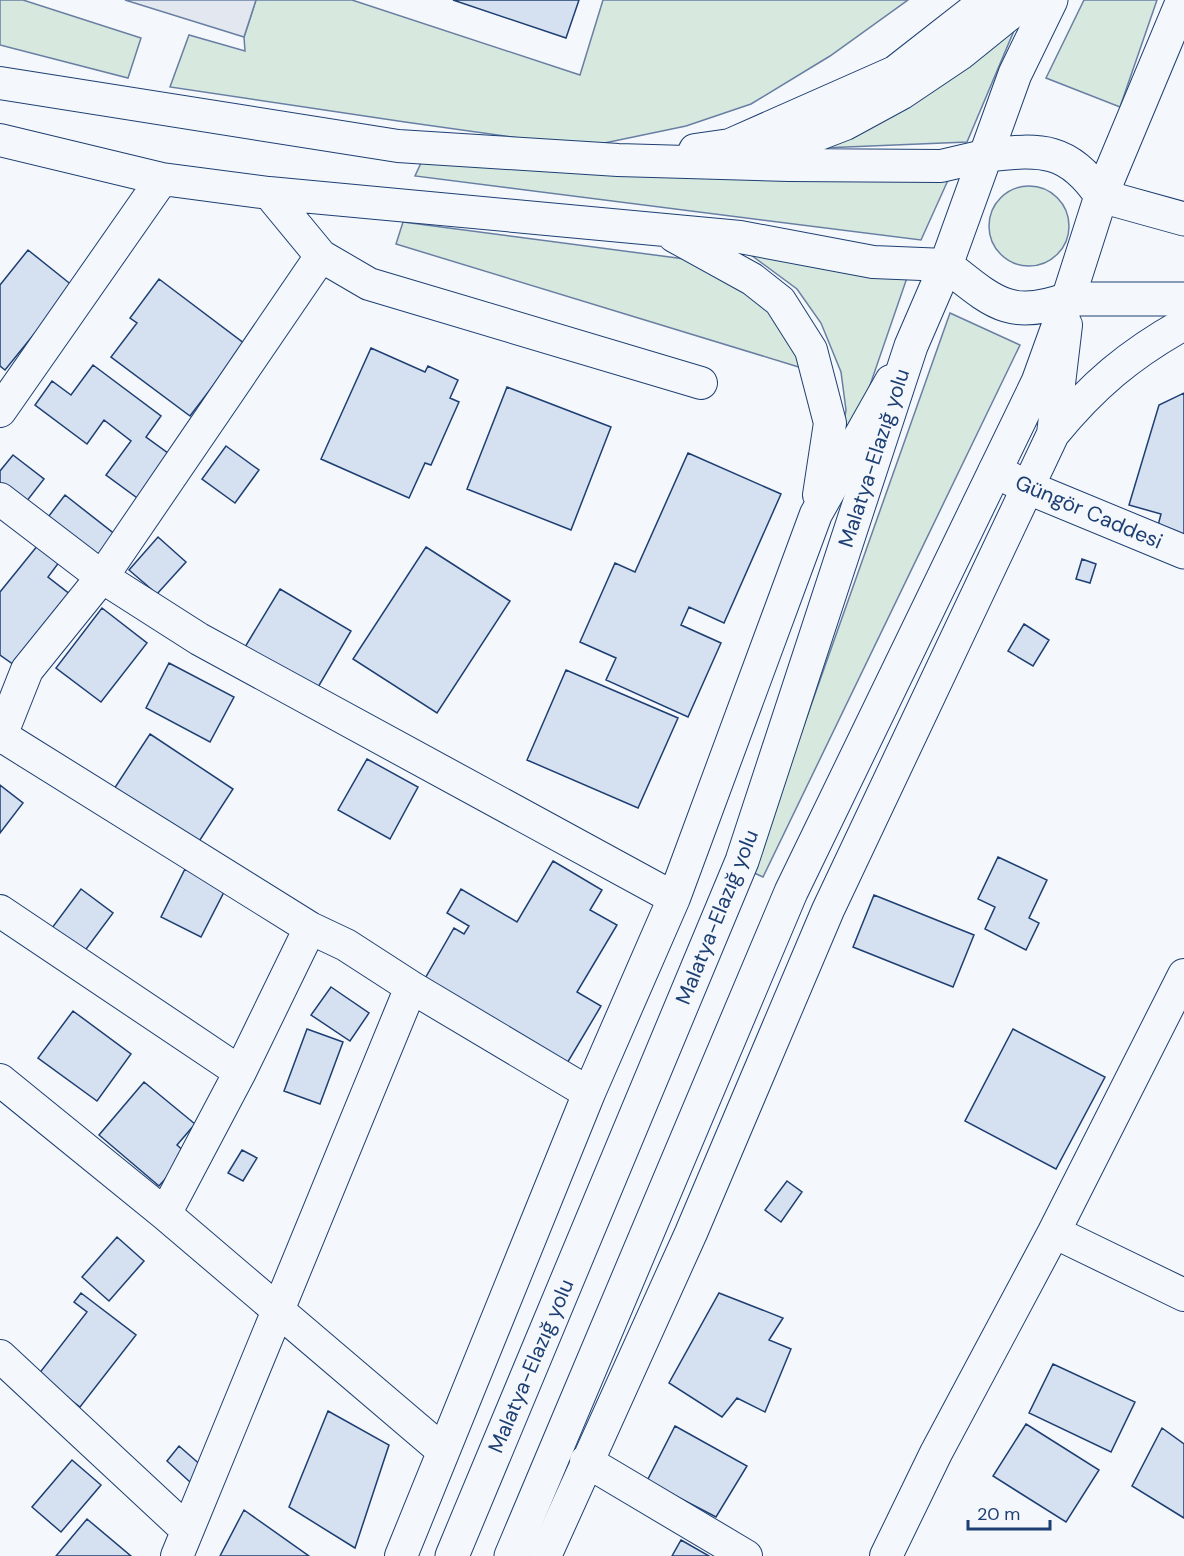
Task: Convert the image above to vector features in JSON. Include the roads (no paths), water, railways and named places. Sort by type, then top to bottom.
[{"type":"main road","points":[[1051,0],[1015,74],[988,155],[946,265],[992,301],[1017,309],[1043,308],[1068,299],[1184,299]]},
{"type":"main road","points":[[511,1556],[791,892],[1038,382],[1101,196],[1182,3]]},
{"type":"main road","points":[[988,155],[1023,151],[1047,152],[1069,161],[1088,176],[1101,196],[1184,219]]},
{"type":"main road","name":"Malatya-Elazığ yolu","points":[[452,1556],[742,861],[911,346],[946,265]]},
{"type":"main road","name":"Güngör Caddesi","points":[[995,471],[1029,488],[1184,552]]},
{"type":"street","points":[[730,145],[895,72],[987,0]]},
{"type":"street","points":[[618,160],[730,145],[789,146],[844,124],[902,93],[960,54],[1027,0]]},
{"type":"street","points":[[0,83],[398,146],[618,160],[789,165],[941,166],[988,155]]},
{"type":"street","points":[[0,140],[162,179],[269,192],[740,237],[873,262],[946,265]]},
{"type":"street","points":[[0,411],[162,179]]},
{"type":"street","points":[[269,192],[321,256],[369,284],[702,383]]},
{"type":"street","points":[[664,230],[752,279],[780,301],[811,350],[830,423],[816,514]]},
{"type":"street","points":[[321,256],[102,577],[27,670],[1,737],[310,928],[346,945],[411,987],[590,1094]]},
{"type":"street","points":[[1053,434],[1068,299]]},
{"type":"street","points":[[545,1556],[585,1461],[690,1233],[828,910],[1053,434],[1082,398],[1098,383],[1157,339],[1184,324]]},
{"type":"street","points":[[401,1556],[442,1450],[674,898],[816,514],[911,346]]},
{"type":"street","points":[[0,499],[102,577],[200,639],[674,898]]},
{"type":"street","points":[[0,911],[240,1072]]},
{"type":"street","points":[[165,1214],[240,1072],[310,928]]},
{"type":"street","points":[[886,1556],[936,1453],[1054,1232],[1184,975]]},
{"type":"street","points":[[0,1356],[182,1543],[411,987]]},
{"type":"street","points":[[0,1080],[165,1214],[442,1450]]},
{"type":"street","points":[[1054,1232],[1184,1295]]},
{"type":"street","points":[[540,1556],[553,1458]]},
{"type":"street","points":[[585,1461],[746,1556]]}]
